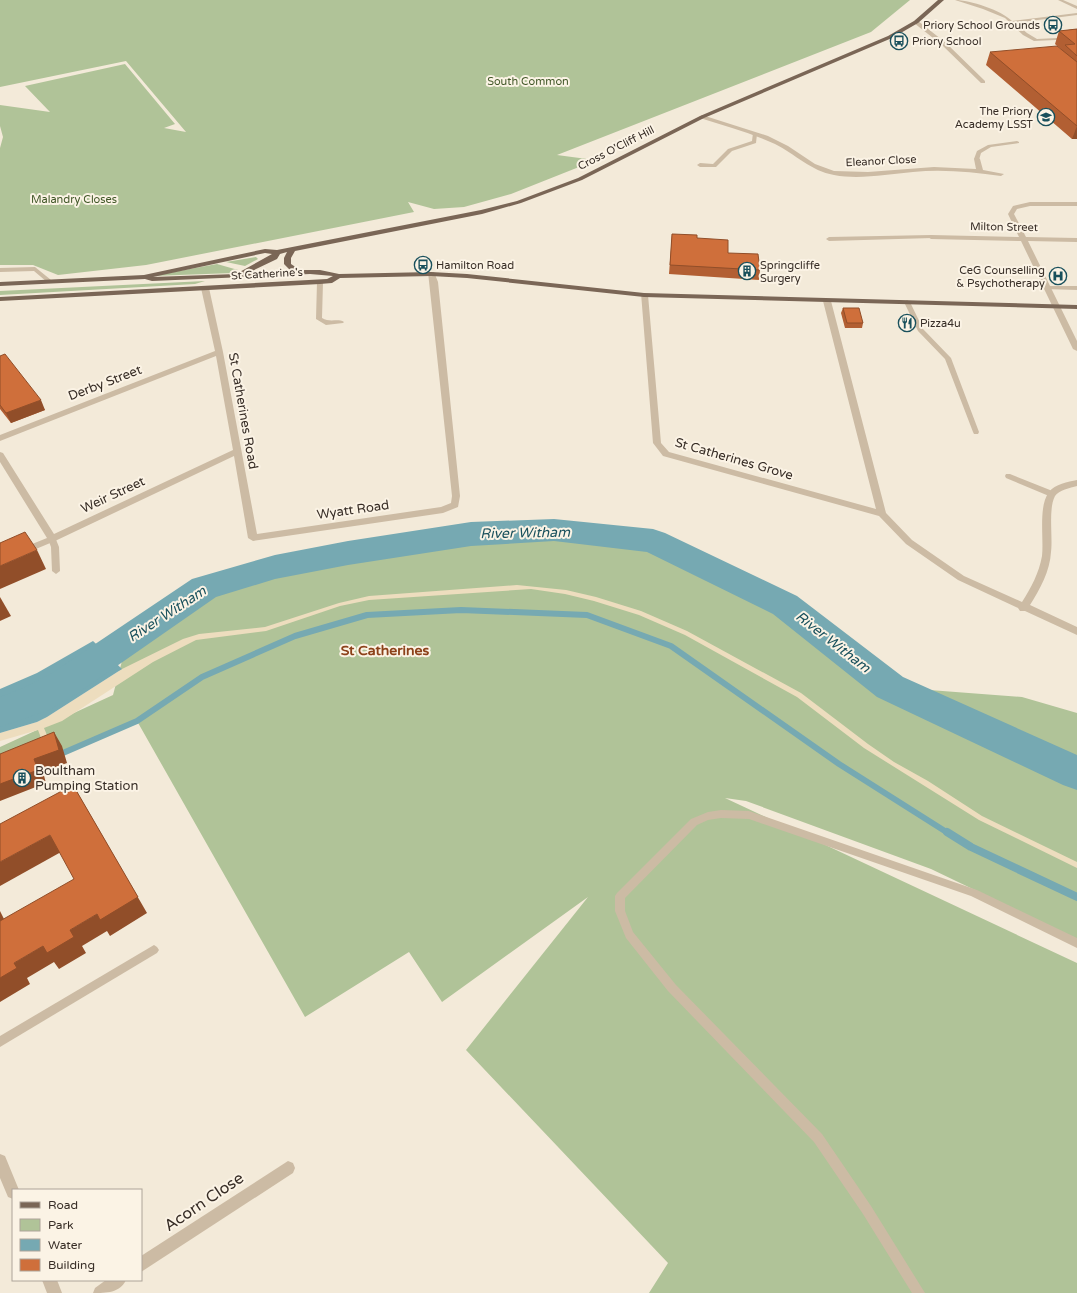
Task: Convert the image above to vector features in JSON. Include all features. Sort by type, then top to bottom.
[{"type":"main road","name":"Cross O'Cliff Hill","points":[[277,252],[482,212],[545,193],[580,179],[702,117],[890,37],[916,22],[941,0]]},
{"type":"main road","points":[[292,249],[287,258],[287,262],[289,266],[300,273]]},
{"type":"main road","name":"St Catherine's","points":[[145,277],[152,274],[220,259],[265,251],[277,252]]},
{"type":"main road","points":[[209,288],[237,276],[274,257],[277,252]]},
{"type":"main road","name":"St Catherine's","points":[[0,284],[145,277],[152,279],[329,272],[339,276]]},
{"type":"main road","points":[[339,276],[431,274],[467,276],[644,295],[1077,307]]},
{"type":"main road","name":"St Catherine's","points":[[0,299],[320,282],[329,281],[339,276]]},
{"type":"street","name":"Eleanor Close","points":[[702,117],[755,134],[786,148],[810,165],[834,173],[860,174],[926,169],[980,171],[1001,174]]},
{"type":"street","points":[[977,159],[980,171]]},
{"type":"street","points":[[1077,204],[1030,204],[1015,207],[1011,214],[1077,349]]},
{"type":"street","name":"Milton Street","points":[[931,237],[1077,240]]},
{"type":"street","name":"Wyatt Road","points":[[253,538],[443,510],[455,505],[456,496],[434,282],[431,274]]},
{"type":"street","name":"St Catherines Road","points":[[209,288],[219,352],[253,538]]},
{"type":"street","name":"St Catherines Grove","points":[[644,295],[657,443],[666,454],[882,514],[910,542],[961,578],[1023,608],[1077,631]]},
{"type":"street","points":[[826,301],[882,514]]},
{"type":"street","name":"Derby Street","points":[[0,438],[219,352]]},
{"type":"street","name":"Weir Street","points":[[0,561],[52,539],[237,451]]},
{"type":"street","points":[[0,455],[52,539]]},
{"type":"street","points":[[1023,608],[1038,586],[1046,558],[1049,506],[1052,494],[1065,485],[1077,483]]},
{"type":"street","points":[[0,1161],[12,1190]]},
{"type":"street","name":"Acorn Close","points":[[142,1265],[288,1168]]},
{"type":"street","points":[[49,1281],[55,1293]]},
{"type":"street","points":[[100,1293],[118,1281]]},
{"type":"lane","points":[[957,0],[984,8],[1006,17],[1025,34],[1042,45]]},
{"type":"lane","points":[[1060,0],[1077,8]]},
{"type":"lane","points":[[1011,22],[1077,14]]},
{"type":"lane","points":[[916,22],[944,44],[983,82]]},
{"type":"lane","points":[[1036,40],[1077,38]]},
{"type":"lane","points":[[700,165],[714,166],[730,150],[754,142],[755,134]]},
{"type":"lane","points":[[977,159],[979,152],[990,146],[1017,142]]},
{"type":"lane","points":[[829,239],[931,237]]},
{"type":"lane","points":[[0,270],[35,269],[49,281]]},
{"type":"lane","points":[[320,282],[319,319],[326,323],[341,322]]},
{"type":"lane","points":[[1047,288],[1077,288]]},
{"type":"lane","points":[[907,302],[920,330],[948,358],[976,432]]},
{"type":"lane","points":[[1008,476],[1052,494]]},
{"type":"lane","points":[[52,539],[55,547],[56,571]]},
{"type":"lane","points":[[919,1293],[867,1210],[818,1138],[672,988],[629,935],[620,911],[620,896],[694,822],[707,815],[726,812],[750,815],[974,893],[1077,943]]},
{"type":"lane","points":[[0,1042],[154,950]]},
{"type":"green space","name":"South Common","points":[[0,0],[910,0],[871,32],[557,155],[587,159],[579,167],[511,194],[464,207],[434,209],[408,202],[414,212],[146,265],[58,275],[33,265],[0,265],[0,148],[3,137],[0,126],[0,105],[50,112],[25,86],[125,64],[175,124],[164,128],[186,132],[126,61],[0,87]]},
{"type":"green space","points":[[256,257],[258,259],[245,266],[226,262]]},
{"type":"green space","points":[[217,264],[238,270],[233,273],[152,276]]},
{"type":"green space","points":[[205,281],[195,284],[0,295],[0,291]]},
{"type":"green space","points":[[554,530],[653,541],[785,605],[890,687],[1022,697],[1077,713],[1077,939],[931,869],[746,801],[725,798],[1077,963],[1077,1293],[649,1293],[668,1263],[466,1050],[588,897],[442,1002],[409,952],[305,1017],[137,721],[0,780],[0,747],[113,695],[127,642],[204,588],[275,567],[348,553],[471,534]]},
{"type":"shaded area","points":[[517,585],[566,590],[596,597],[641,611],[687,631],[801,693],[894,762],[928,781],[982,816],[1077,862],[1077,868],[979,820],[864,748],[797,697],[685,635],[639,615],[594,601],[565,594],[531,589],[369,600],[340,606],[266,631],[196,640],[153,662],[62,721],[44,728],[49,740],[43,743],[38,730],[0,741],[0,733],[37,722],[122,669],[183,639],[199,634],[265,627],[339,603],[369,596]]},
{"type":"water","points":[[93,641],[122,669],[47,717],[37,722],[0,733],[0,689],[37,673]]},
{"type":"building","points":[[1077,29],[1077,56],[1065,45],[1075,44],[1059,31]]},
{"type":"building","points":[[1057,46],[1077,62],[1077,126],[990,52]]},
{"type":"building","points":[[672,234],[697,235],[697,238],[728,240],[728,253],[758,254],[760,270],[670,265]]},
{"type":"building","points":[[843,308],[859,308],[863,323],[847,323]]},
{"type":"building","points":[[5,354],[41,400],[6,413],[0,405],[0,356]]},
{"type":"building","points":[[25,532],[37,550],[0,566],[0,543]]},
{"type":"building","points":[[54,732],[59,750],[34,759],[38,770],[0,784],[0,754]]},
{"type":"building","points":[[73,785],[138,897],[100,920],[97,914],[70,930],[74,937],[47,953],[43,946],[14,963],[17,968],[0,978],[0,921],[74,879],[50,835],[0,862],[0,824]]},
{"type":"waterway","name":"River Witham","points":[[0,712],[36,699],[65,683],[204,588],[275,567],[348,553],[471,534],[554,530],[653,541],[785,605],[890,687],[1077,773]]},
{"type":"waterway","points":[[56,756],[137,721],[202,677],[295,636],[367,615],[461,610],[587,615],[671,646],[839,764],[948,833]]},
{"type":"waterway","points":[[947,832],[971,847],[1077,897]]},
{"type":"place","name":"Priory School Grounds","points":[[1053,25]]},
{"type":"place","name":"Priory School","points":[[899,41]]},
{"type":"place","name":"The Priory Academy LSST","points":[[1046,117]]},
{"type":"place","name":"Hamilton Road","points":[[423,265]]},
{"type":"place","name":"Springcliffe Surgery","points":[[747,271]]},
{"type":"place","name":"CeG Counselling & Psychotherapy","points":[[1058,276]]},
{"type":"place","name":"Pizza4u","points":[[907,323]]},
{"type":"place","name":"Boultham Pumping Station","points":[[22,778]]},
{"type":"district","name":"St Catherines","points":[[385,650]]},
{"type":"park label","name":"Malandry Closes","points":[[74,199]]}]
